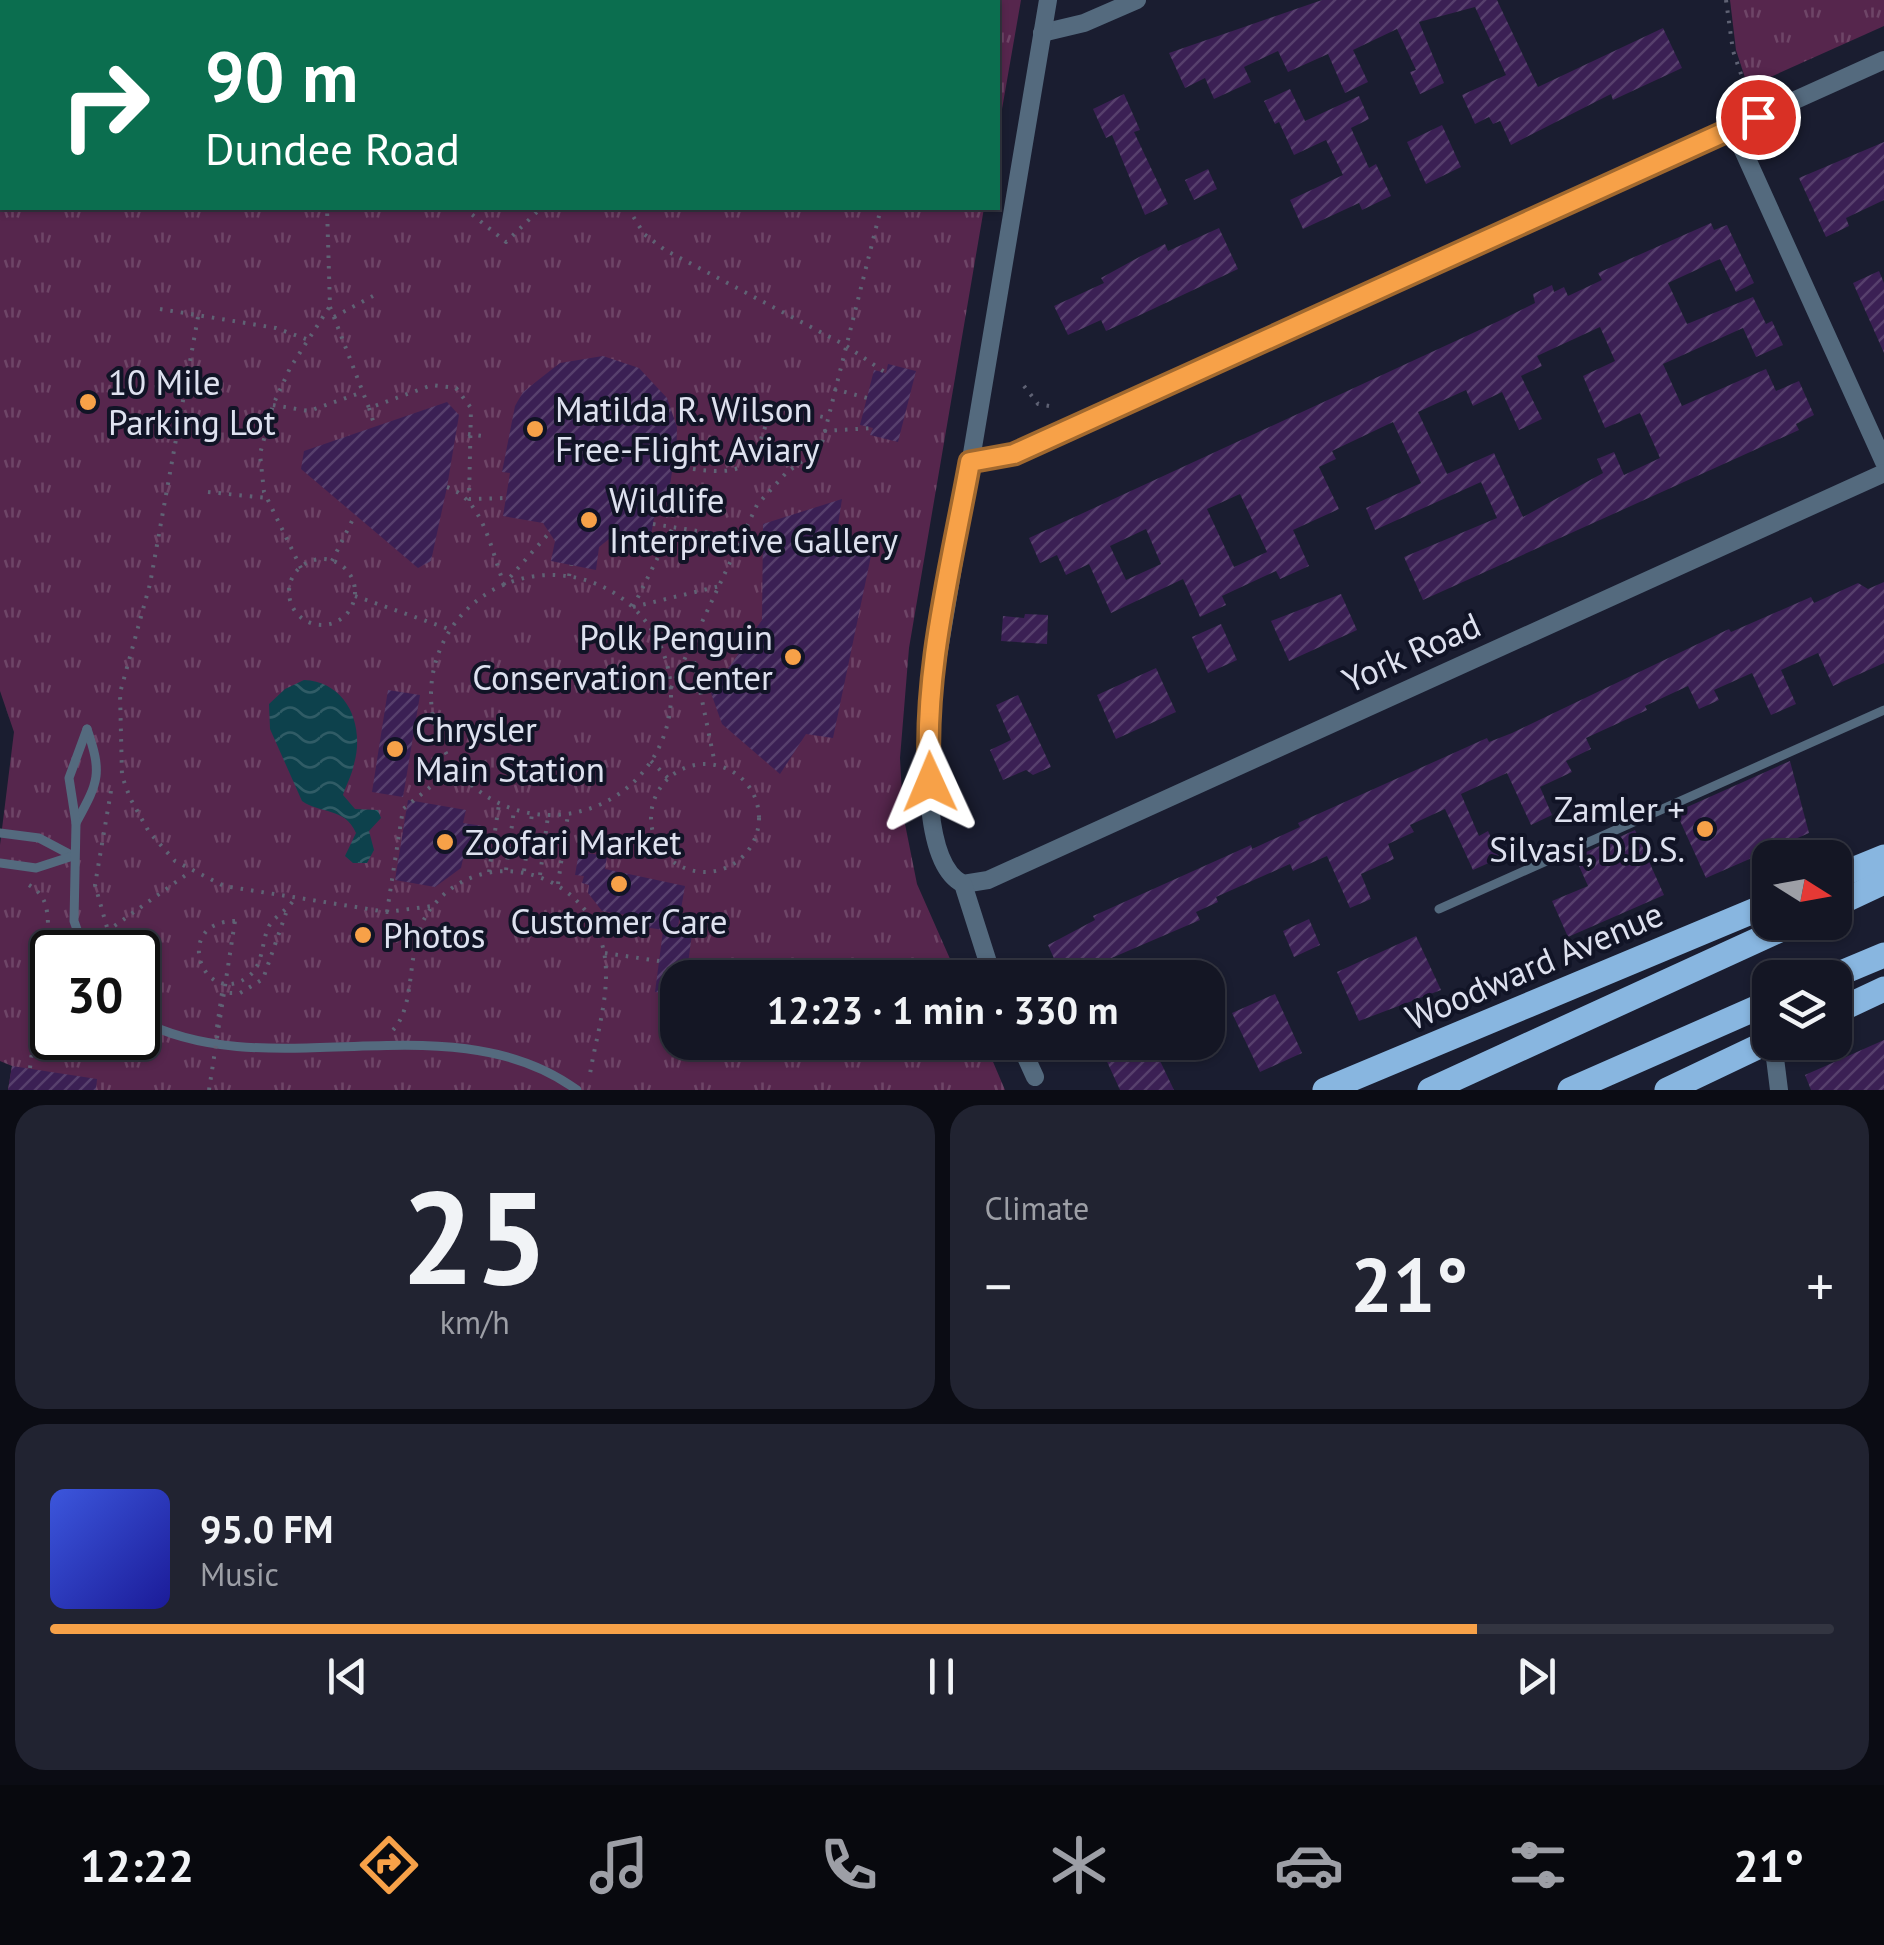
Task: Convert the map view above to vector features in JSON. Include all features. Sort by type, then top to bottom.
[{"type":"main road","points":[[1852,870],[1884,856]]},
{"type":"main road","points":[[1852,897],[1884,882]]},
{"type":"main road","name":"Woodward Avenue","points":[[1325,1090],[1752,912]]},
{"type":"main road","name":"Woodward Avenue","points":[[1430,1090],[1758,940]]},
{"type":"main road","points":[[1852,968],[1884,955]]},
{"type":"main road","points":[[1852,1004],[1884,989]]},
{"type":"main road","points":[[1570,1090],[1752,1010]]},
{"type":"main road","points":[[1667,1090],[1752,1051]]},
{"type":"street","points":[[987,960],[963,884],[953,879],[940,859],[928,753],[938,644],[1048,0]]},
{"type":"street","points":[[1042,34],[1084,23],[1136,0]]},
{"type":"street","points":[[970,462],[1014,454],[1884,60]]},
{"type":"street","points":[[1733,128],[1884,462]]},
{"type":"street","name":"York Road","points":[[963,884],[988,880],[1884,473]]},
{"type":"street","points":[[1027,1060],[1034,1077]]},
{"type":"street","points":[[1775,1060],[1780,1090]]},
{"type":"lane","points":[[1439,908],[1884,710]]},
{"type":"lane","points":[[76,823],[99,772],[88,729],[69,774],[76,823],[72,856],[77,930]]},
{"type":"lane","points":[[0,832],[39,838],[72,856]]},
{"type":"lane","points":[[0,862],[36,868],[72,856]]},
{"type":"lane","points":[[160,1033],[172,1040],[224,1054],[482,1054],[530,1065],[577,1090]]},
{"type":"path","points":[[1726,0],[1733,52],[1752,104]]},
{"type":"path","points":[[327,210],[330,306],[374,424]]},
{"type":"path","points":[[466,210],[506,242],[540,210]]},
{"type":"path","points":[[629,210],[644,234],[666,250],[886,372]]},
{"type":"path","points":[[550,532],[504,584],[474,604],[450,630],[434,668],[431,689],[436,730],[454,767],[499,804],[548,816],[568,814],[615,797],[651,761],[663,738],[671,689],[757,506],[786,474],[821,447],[880,210]]},
{"type":"path","points":[[334,317],[373,296]]},
{"type":"path","points":[[301,568],[267,498],[260,454],[273,405],[306,339],[330,306]]},
{"type":"path","points":[[160,309],[276,328],[306,339]]},
{"type":"path","points":[[198,317],[150,584],[120,693],[122,776],[149,832],[190,872],[224,886],[386,912],[432,906]]},
{"type":"path","points":[[368,408],[443,384],[466,397],[471,408],[468,499],[504,584]]},
{"type":"path","points":[[1024,386],[1038,404],[1049,406]]},
{"type":"path","points":[[834,389],[871,398]]},
{"type":"path","points":[[273,405],[309,412],[363,392]]},
{"type":"path","points":[[692,469],[722,472],[747,467],[758,454],[772,406],[828,418]]},
{"type":"path","points":[[824,432],[872,428]]},
{"type":"path","points":[[468,434],[482,436]]},
{"type":"path","points":[[447,486],[468,499],[506,498]]},
{"type":"path","points":[[208,492],[267,498]]},
{"type":"path","points":[[332,561],[355,515]]},
{"type":"path","points":[[653,524],[742,538]]},
{"type":"path","points":[[632,607],[673,527]]},
{"type":"path","points":[[313,561],[332,561],[351,578],[354,596],[339,620],[310,623],[297,614],[290,600],[290,584],[301,568],[313,561]]},
{"type":"path","points":[[570,576],[571,565]]},
{"type":"path","points":[[504,584],[536,576],[570,576],[614,592],[632,607],[660,644],[671,689]]},
{"type":"path","points":[[632,607],[720,586]]},
{"type":"path","points":[[354,596],[450,630]]},
{"type":"path","points":[[692,650],[715,764]]},
{"type":"path","points":[[651,761],[668,778]]},
{"type":"path","points":[[696,764],[715,764],[734,771],[750,786],[759,817],[751,847],[737,862],[717,871],[696,871],[676,863],[661,849],[652,828],[652,808],[668,778],[696,764]]},
{"type":"path","points":[[386,912],[403,809],[454,767]]},
{"type":"path","points":[[105,930],[96,898],[96,870],[114,782],[122,776]]},
{"type":"path","points":[[489,872],[499,804]]},
{"type":"path","points":[[506,870],[514,810]]},
{"type":"path","points":[[524,872],[532,814]]},
{"type":"path","points":[[558,884],[568,814]]},
{"type":"path","points":[[540,875],[548,816]]},
{"type":"path","points":[[109,930],[190,872]]},
{"type":"path","points":[[388,1034],[402,1014],[413,942],[432,906],[462,881],[489,872],[540,875],[558,884],[587,911],[604,953],[604,985],[590,1074]]},
{"type":"path","points":[[14,883],[40,892],[47,906],[30,1068]]},
{"type":"path","points":[[216,1032],[222,993],[240,993],[262,978],[286,913],[296,897]]},
{"type":"path","points":[[210,1090],[235,921],[221,922],[206,932],[198,947],[200,967],[224,984],[238,982],[256,968],[269,928],[286,913]]},
{"type":"path","points":[[604,953],[660,961]]},
{"type":"path","points":[[204,1030],[227,1034]]},
{"type":"green space","points":[[1000,0],[1021,0],[1000,121]]},
{"type":"green space","points":[[1730,0],[1884,0],[1884,26],[1748,87],[1736,50]]},
{"type":"green space","points":[[0,210],[984,210],[909,648],[900,758],[903,814],[917,884],[951,960],[660,960],[660,1060],[992,1060],[1005,1090],[8,1090],[12,1066],[0,1061],[0,845],[14,732],[0,691]]},
{"type":"water","points":[[304,680],[332,688],[342,697],[354,721],[357,749],[343,795],[355,809],[378,810],[381,818],[369,831],[374,850],[367,863],[353,863],[345,856],[356,833],[345,819],[302,801],[270,729],[269,704],[285,689]]},
{"type":"building","points":[[1322,0],[1497,0],[1538,87],[1663,28],[1682,68],[1613,100],[1611,94],[1511,145],[1500,121],[1493,124],[1489,117],[1475,124],[1462,95],[1506,75],[1475,7],[1419,22],[1444,83],[1420,94],[1410,72],[1416,70],[1397,29],[1353,50],[1368,82],[1345,93],[1328,54],[1288,72],[1278,51],[1244,67],[1251,82],[1214,99],[1205,78],[1185,88],[1169,53]]},
{"type":"building","points":[[1290,89],[1305,121],[1359,96],[1369,119],[1351,128],[1369,168],[1376,164],[1391,196],[1362,210],[1359,203],[1303,229],[1290,200],[1343,175],[1326,140],[1294,155],[1264,101]]},
{"type":"building","points":[[1124,94],[1140,130],[1134,132],[1168,204],[1145,215],[1112,135],[1106,138],[1093,109]]},
{"type":"building","points":[[1442,125],[1461,167],[1426,184],[1407,142]]},
{"type":"building","points":[[1884,142],[1884,200],[1846,218],[1849,226],[1826,237],[1799,178]]},
{"type":"building","points":[[1208,169],[1217,189],[1194,200],[1185,180]]},
{"type":"building","points":[[1711,223],[1714,230],[1727,225],[1754,283],[1736,292],[1720,259],[1668,283],[1687,324],[1753,297],[1766,324],[1772,321],[1783,345],[1756,357],[1743,328],[1663,364],[1682,406],[1766,369],[1776,391],[1799,381],[1814,415],[1796,424],[1799,430],[1423,600],[1404,557],[1497,518],[1481,482],[1375,530],[1366,508],[1421,483],[1393,422],[1332,451],[1336,459],[1319,467],[1339,509],[1293,530],[1309,566],[1280,579],[1276,571],[1222,596],[1226,605],[1200,617],[1183,579],[1111,613],[1089,564],[1066,575],[1057,555],[1040,563],[1029,538],[1501,320],[1535,303],[1533,294],[1552,285],[1554,292],[1564,287],[1568,296],[1602,280],[1598,273]],"holes":[[[1600,327],[1615,361],[1583,376],[1605,428],[1640,413],[1660,458],[1624,475],[1614,452],[1597,459],[1603,473],[1523,517],[1494,453],[1447,474],[1418,412],[1466,390],[1473,406],[1502,392],[1519,430],[1542,419],[1521,376],[1542,366],[1537,356]],[[1240,494],[1267,552],[1234,567],[1207,509]],[[1146,529],[1161,564],[1126,580],[1110,546]]]},
{"type":"building","points":[[1219,228],[1238,269],[1106,331],[1101,320],[1068,335],[1054,306],[1104,283],[1101,278],[1165,244],[1168,251]]},
{"type":"building","points":[[1879,271],[1884,283],[1884,353],[1853,283]]},
{"type":"building","points":[[603,356],[639,368],[667,398],[677,427],[676,472],[672,472],[668,498],[658,497],[650,540],[614,535],[599,547],[596,570],[551,561],[555,541],[543,523],[503,516],[510,473],[502,472],[515,406],[523,392],[560,363]]},
{"type":"building","points":[[888,364],[916,371],[898,442],[870,435],[873,428],[860,425],[874,370],[886,373]]},
{"type":"building","points":[[447,402],[459,415],[447,487],[431,561],[418,568],[301,469],[304,451]]},
{"type":"building","name":"Polk Penguin Conservation Center","points":[[842,499],[835,545],[872,551],[833,738],[806,734],[780,774],[722,724],[711,693],[762,620],[763,524]]},
{"type":"building","points":[[1884,582],[1884,663],[1833,686],[1818,653],[1781,670],[1796,704],[1771,715],[1752,673],[1714,690],[1719,700],[1699,709],[1688,686],[1586,738],[1591,749],[1566,761],[1572,772],[1540,787],[1552,815],[1531,825],[1507,773],[1461,794],[1479,836],[1488,831],[1500,858],[1473,870],[1445,809],[1410,825],[1414,832],[1388,844],[1394,859],[1361,874],[1371,899],[1350,908],[1327,856],[1293,871],[1290,864],[1216,897],[1218,902],[1196,912],[1200,920],[1107,960],[1055,960],[1048,945],[1095,920],[1093,916],[1251,845],[1252,849],[1300,827],[1298,823],[1487,738],[1489,742],[1512,733],[1729,629],[1731,632],[1811,597],[1814,603],[1858,583],[1868,589]]},
{"type":"building","points":[[1341,594],[1357,630],[1289,661],[1271,621]]},
{"type":"building","points":[[1025,614],[1048,615],[1047,644],[1001,641],[1003,616],[1024,618]]},
{"type":"building","points":[[1221,624],[1237,660],[1208,673],[1192,637]]},
{"type":"building","points":[[1156,668],[1176,712],[1116,739],[1097,695]]},
{"type":"building","name":"Chrysler Main Station","points":[[388,690],[420,695],[403,797],[372,792]]},
{"type":"building","points":[[1018,695],[1051,767],[1033,775],[1026,770],[1003,780],[990,750],[1011,740],[996,705]]},
{"type":"building","points":[[1790,761],[1809,833],[1793,840],[1752,840],[1752,858],[1706,878],[1676,812]]},
{"type":"building","name":"Zoofari Market","points":[[408,800],[466,810],[463,823],[483,826],[479,854],[463,859],[461,868],[435,887],[395,880]]},
{"type":"building","points":[[1635,830],[1664,895],[1568,937],[1552,901],[1588,886],[1575,857]]},
{"type":"building","name":"Customer Care","points":[[579,852],[607,856],[605,869],[685,886],[677,932],[644,927],[646,918],[602,911],[588,893],[589,885],[582,883],[584,876],[575,875]]},
{"type":"building","points":[[1309,919],[1320,945],[1294,957],[1283,931]]},
{"type":"building","points":[[663,931],[692,934],[688,960],[660,960],[660,993],[655,992]]},
{"type":"building","points":[[1416,936],[1441,990],[1359,1021],[1337,972]]},
{"type":"building","points":[[1275,994],[1302,1053],[1260,1072],[1232,1013]]},
{"type":"building","points":[[1884,1040],[1884,1090],[1811,1090],[1805,1075],[1839,1060],[1852,1060],[1852,1054]]},
{"type":"building","points":[[1106,1060],[1160,1060],[1174,1090],[1120,1090]]},
{"type":"building","points":[[12,1066],[97,1079],[96,1090],[8,1090]]},
{"type":"place","name":"10 Mile Parking Lot","points":[[88,402]]},
{"type":"place","name":"Matilda R. Wilson Free-Flight Aviary","points":[[535,429]]},
{"type":"place","name":"Wildlife Interpretive Gallery","points":[[589,520]]},
{"type":"place","name":"Polk Penguin Conservation Center","points":[[793,657]]},
{"type":"place","name":"Chrysler Main Station","points":[[395,749]]},
{"type":"place","name":"Zamler + Silvasi, D.D.S.","points":[[1705,829]]},
{"type":"place","name":"Zoofari Market","points":[[445,842]]},
{"type":"place","name":"Customer Care","points":[[619,884]]},
{"type":"place","name":"Photos","points":[[363,935]]},
{"type":"route","points":[[930,782],[930,704],[970,462],[993,461],[1014,454],[1758,117]]}]
